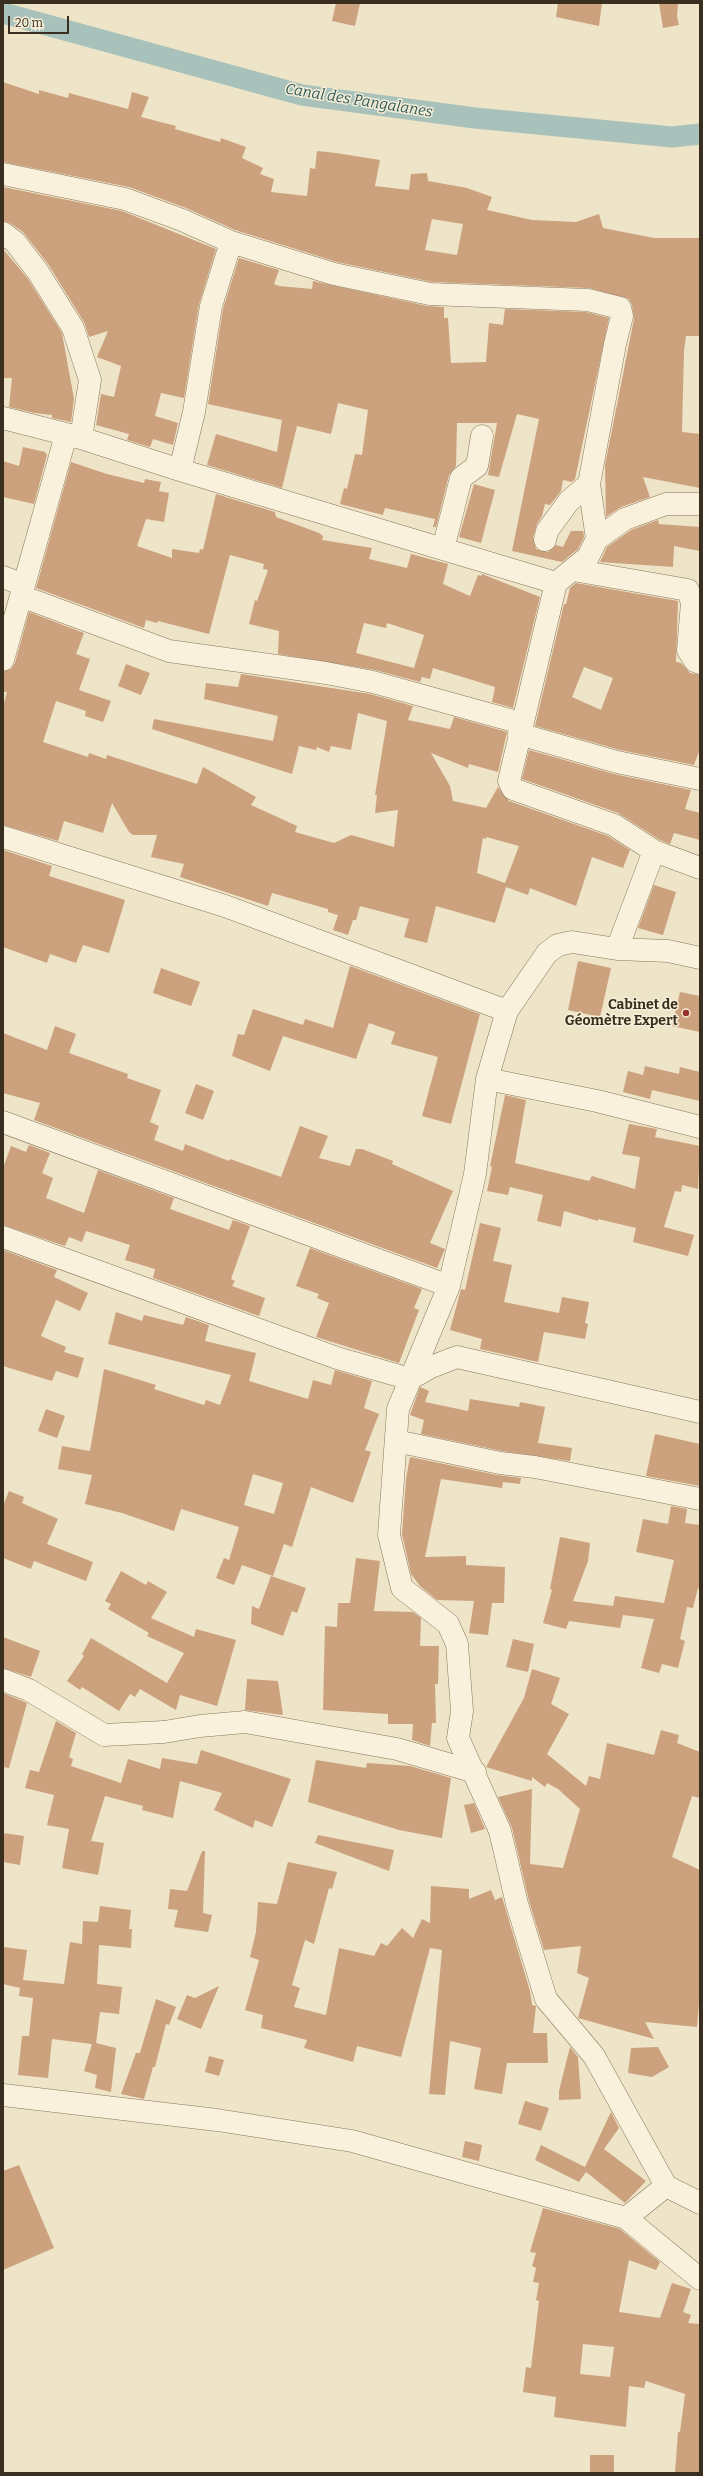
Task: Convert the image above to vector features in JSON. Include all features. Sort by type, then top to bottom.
[{"type":"street","points":[[3,174],[125,200],[182,220],[231,242],[334,274],[430,294],[588,300],[620,308],[622,316],[589,484],[597,538]]},
{"type":"street","points":[[3,233],[15,242],[38,272],[73,328],[90,380],[23,590],[3,660]]},
{"type":"street","points":[[180,470],[194,412],[211,306],[231,242]]},
{"type":"street","points":[[3,418],[73,436],[180,470],[443,549],[565,576],[688,590],[692,603],[688,650],[695,661],[700,663]]},
{"type":"street","points":[[443,549],[461,478],[477,466],[482,436]]},
{"type":"street","points":[[545,540],[547,531],[569,501],[589,484]]},
{"type":"street","points":[[700,504],[666,504],[625,519],[597,538],[588,557],[565,576],[520,729],[509,780],[513,789],[614,825],[654,850],[700,868]]},
{"type":"street","points":[[3,577],[23,590],[169,651],[326,673],[373,682],[520,729],[616,762],[700,779]]},
{"type":"street","points":[[3,837],[224,906],[507,1011]]},
{"type":"street","points":[[617,949],[654,850]]},
{"type":"street","points":[[700,958],[668,951],[617,949],[572,942],[558,945],[547,953],[507,1011],[487,1079],[475,1174],[449,1286],[398,1409],[389,1535],[402,1588],[448,1624],[457,1644],[462,1711],[458,1738],[475,1772],[500,1831],[517,1904],[546,1999],[594,2056],[666,2186],[700,2203]]},
{"type":"street","points":[[487,1079],[597,1101],[700,1127]]},
{"type":"street","points":[[3,1122],[449,1286]]},
{"type":"street","points":[[3,1237],[337,1358],[410,1379],[432,1367],[458,1357],[700,1412]]},
{"type":"street","points":[[396,1441],[500,1463],[535,1467],[700,1499]]},
{"type":"street","points":[[3,1680],[29,1690],[104,1735],[164,1732],[200,1726],[245,1722],[397,1749],[475,1772]]},
{"type":"street","points":[[3,2095],[217,2120],[352,2141],[626,2218],[700,2279]]},
{"type":"street","points":[[626,2218],[666,2186]]},
{"type":"building","points":[[336,3],[360,3],[355,26],[332,21]]},
{"type":"building","points":[[558,3],[602,3],[599,26],[556,17]]},
{"type":"building","points":[[659,3],[678,3],[677,16],[679,25],[663,28]]},
{"type":"building","points":[[3,82],[39,94],[39,90],[68,98],[69,93],[128,109],[132,92],[149,97],[141,117],[176,126],[175,129],[220,142],[221,138],[246,147],[242,158],[263,168],[260,174],[274,179],[271,192],[307,196],[310,168],[315,169],[317,151],[336,153],[380,160],[375,186],[409,190],[411,174],[427,173],[428,181],[467,188],[492,197],[487,210],[532,220],[576,222],[599,214],[603,228],[654,238],[700,238],[700,336],[686,336],[684,351],[682,432],[700,434],[700,488],[643,477],[650,497],[621,507],[606,517],[605,465],[634,319],[632,305],[629,299],[589,288],[432,282],[337,262],[235,230],[186,208],[129,187],[3,162]],"holes":[[[432,219],[463,224],[457,255],[425,250]]]},
{"type":"building","points":[[3,187],[122,211],[216,249],[199,304],[184,398],[161,393],[155,416],[178,423],[173,445],[153,439],[150,447],[127,440],[129,434],[96,425],[101,394],[114,397],[121,366],[97,357],[108,331],[89,337],[84,322],[48,264],[23,232],[10,223],[3,221]]},
{"type":"building","points":[[3,249],[28,279],[62,333],[74,399],[71,422],[52,418],[52,415],[34,413],[9,407],[12,378],[3,378]]},
{"type":"building","points":[[239,258],[279,270],[274,284],[279,286],[312,289],[313,281],[427,306],[444,307],[444,318],[448,318],[451,363],[486,362],[489,323],[503,325],[505,309],[586,312],[609,318],[575,479],[572,482],[563,480],[561,491],[550,505],[545,504],[542,516],[537,524],[533,537],[536,549],[548,552],[556,545],[563,547],[571,531],[583,531],[584,537],[578,549],[562,562],[512,551],[539,419],[517,414],[499,477],[488,475],[497,423],[457,423],[456,466],[449,475],[436,527],[433,527],[435,519],[385,508],[383,515],[340,504],[344,488],[347,489],[355,454],[362,455],[368,410],[338,403],[331,434],[297,426],[282,488],[207,465],[216,434],[277,452],[282,420],[208,404],[223,309]]},
{"type":"building","points":[[23,447],[45,452],[47,455],[34,504],[3,497],[3,461],[19,466]]},
{"type":"building","points":[[71,462],[107,474],[144,483],[145,479],[161,482],[159,491],[169,493],[164,522],[146,519],[137,546],[172,558],[172,549],[199,553],[200,549],[203,550],[216,494],[275,512],[276,517],[319,533],[323,536],[322,540],[372,548],[369,559],[407,568],[411,554],[448,564],[443,584],[470,596],[478,575],[481,576],[482,574],[540,597],[513,708],[492,702],[495,687],[433,668],[430,679],[422,677],[420,682],[375,670],[278,654],[279,631],[249,624],[255,600],[257,601],[268,570],[263,569],[264,564],[230,555],[209,634],[158,621],[157,623],[146,620],[144,628],[36,588]],"holes":[[[364,623],[386,628],[387,623],[424,635],[414,668],[356,653]]]},
{"type":"building","points":[[474,484],[495,490],[481,543],[459,537]]},
{"type":"building","points":[[658,520],[659,524],[700,527],[700,551],[674,546],[673,567],[600,562],[607,547],[631,530]]},
{"type":"building","points":[[576,583],[678,601],[676,662],[681,663],[690,673],[700,675],[700,749],[694,765],[620,750],[535,726],[564,604],[566,604],[570,588]],"holes":[[[584,667],[613,678],[601,710],[572,697]]]},
{"type":"building","points":[[29,612],[84,633],[76,654],[90,659],[79,690],[111,701],[103,722],[85,716],[86,711],[56,701],[43,742],[88,757],[89,753],[106,759],[107,755],[197,784],[203,767],[256,797],[251,805],[297,826],[295,832],[334,843],[351,835],[394,847],[398,810],[375,813],[377,795],[375,795],[387,721],[358,713],[351,750],[331,746],[329,752],[317,747],[316,750],[299,746],[292,774],[152,729],[154,719],[273,741],[278,716],[204,699],[206,683],[238,687],[241,674],[370,694],[413,706],[408,720],[450,729],[454,717],[507,732],[498,772],[469,764],[468,768],[431,753],[450,786],[453,801],[486,808],[498,787],[509,801],[608,836],[630,850],[623,868],[592,857],[576,906],[530,888],[528,895],[506,887],[495,923],[436,906],[427,943],[404,937],[409,919],[360,906],[356,920],[353,920],[348,935],[333,930],[338,915],[328,912],[328,909],[272,893],[268,906],[180,877],[184,864],[151,857],[157,835],[133,835],[129,832],[112,803],[103,833],[64,821],[58,841],[3,825],[3,707],[7,692],[3,692],[3,672],[11,669],[15,663]],"holes":[[[486,837],[519,846],[505,883],[477,873],[483,838],[486,839]]]},
{"type":"building","points":[[126,664],[150,673],[141,695],[118,686]]},
{"type":"building","points":[[529,750],[614,774],[691,790],[685,809],[700,813],[700,840],[674,833],[670,844],[660,840],[618,813],[522,779]]},
{"type":"building","points":[[3,850],[52,866],[49,876],[125,900],[109,953],[83,945],[76,963],[50,954],[47,963],[3,947]]},
{"type":"building","points":[[654,885],[676,892],[663,935],[638,928]]},
{"type":"building","points":[[578,961],[611,968],[600,1017],[568,1010]]},
{"type":"building","points":[[350,966],[480,1014],[451,1124],[422,1116],[438,1057],[391,1044],[395,1032],[369,1023],[356,1059],[283,1036],[270,1071],[232,1056],[238,1034],[244,1035],[253,1009],[303,1025],[305,1019],[333,1028]]},
{"type":"building","points":[[161,968],[200,982],[191,1006],[153,993]]},
{"type":"building","name":"Cabinet de Géomètre Expert","points":[[680,992],[700,996],[700,1032],[672,1026]]},
{"type":"building","points":[[55,1026],[76,1034],[69,1053],[128,1074],[127,1078],[161,1090],[150,1122],[159,1126],[154,1140],[183,1151],[185,1144],[229,1161],[230,1159],[281,1177],[300,1126],[328,1136],[319,1158],[350,1166],[356,1149],[362,1149],[393,1161],[392,1164],[453,1191],[430,1243],[445,1249],[437,1268],[34,1120],[40,1103],[3,1093],[3,1033],[47,1050]]},
{"type":"building","points":[[645,1066],[679,1074],[680,1067],[700,1072],[700,1101],[652,1090],[650,1099],[623,1092],[628,1071],[643,1075]]},
{"type":"building","points":[[196,1084],[214,1091],[203,1120],[185,1113]]},
{"type":"building","points":[[505,1095],[526,1100],[515,1163],[589,1181],[592,1176],[635,1189],[640,1157],[622,1154],[629,1124],[657,1129],[655,1137],[700,1146],[698,1189],[682,1185],[681,1192],[675,1191],[664,1227],[694,1235],[688,1256],[633,1242],[636,1228],[598,1219],[598,1221],[564,1211],[561,1227],[537,1221],[543,1195],[510,1187],[508,1195],[487,1191],[492,1167],[490,1166]]},
{"type":"building","points":[[29,1145],[50,1153],[42,1173],[53,1178],[46,1198],[84,1213],[98,1170],[174,1198],[170,1209],[229,1230],[233,1220],[250,1226],[231,1279],[235,1281],[232,1286],[265,1298],[259,1316],[153,1278],[155,1269],[125,1260],[130,1245],[86,1231],[82,1242],[69,1237],[65,1246],[3,1225],[3,1168],[11,1146],[26,1152]]},
{"type":"building","points":[[480,1223],[501,1228],[493,1261],[512,1265],[504,1302],[559,1313],[562,1297],[589,1302],[585,1323],[588,1324],[585,1339],[544,1332],[538,1362],[480,1349],[482,1339],[450,1330],[461,1289],[465,1290]]},
{"type":"building","points":[[310,1248],[422,1289],[414,1308],[419,1310],[399,1363],[316,1337],[329,1303],[317,1298],[319,1294],[296,1286]]},
{"type":"building","points":[[3,1250],[57,1270],[54,1277],[88,1293],[80,1311],[56,1300],[41,1336],[66,1347],[64,1352],[84,1358],[78,1378],[56,1371],[52,1381],[3,1366]]},
{"type":"building","points":[[116,1312],[142,1321],[144,1315],[183,1325],[186,1317],[209,1325],[205,1341],[256,1353],[249,1381],[308,1399],[313,1380],[331,1385],[335,1370],[372,1381],[364,1408],[379,1414],[365,1450],[371,1452],[353,1503],[311,1487],[292,1547],[284,1544],[273,1576],[242,1565],[234,1585],[216,1578],[224,1558],[229,1560],[239,1527],[181,1509],[174,1531],[122,1513],[85,1504],[92,1475],[58,1469],[62,1446],[90,1451],[104,1369],[156,1385],[154,1389],[204,1405],[206,1400],[220,1405],[231,1375],[108,1344]],"holes":[[[253,1474],[283,1483],[274,1514],[244,1505]]]},
{"type":"building","points":[[420,1387],[429,1391],[425,1402],[468,1411],[470,1399],[519,1407],[520,1402],[545,1407],[538,1443],[572,1448],[570,1461],[502,1451],[421,1434],[424,1420],[410,1415]]},
{"type":"building","points":[[46,1409],[65,1416],[57,1438],[38,1431]]},
{"type":"building","points":[[655,1434],[700,1444],[700,1486],[646,1476]]},
{"type":"building","points":[[410,1457],[497,1475],[521,1478],[520,1484],[503,1482],[502,1488],[441,1479],[425,1557],[466,1556],[466,1565],[505,1567],[504,1603],[492,1603],[488,1635],[469,1633],[474,1601],[437,1600],[420,1586],[411,1574],[402,1534],[406,1479]]},
{"type":"building","points":[[9,1491],[24,1497],[22,1503],[58,1519],[47,1544],[93,1562],[86,1581],[34,1561],[31,1569],[3,1558],[3,1506]]},
{"type":"building","points":[[671,1506],[687,1509],[685,1523],[700,1525],[700,1589],[698,1588],[693,1608],[687,1607],[680,1639],[685,1641],[678,1668],[662,1664],[659,1673],[641,1668],[654,1619],[623,1615],[620,1628],[569,1621],[566,1629],[543,1623],[552,1590],[550,1589],[560,1537],[590,1543],[588,1561],[573,1601],[613,1606],[615,1596],[664,1603],[674,1560],[636,1552],[643,1519],[668,1524]]},
{"type":"building","points":[[356,1558],[380,1561],[374,1611],[413,1612],[421,1618],[420,1646],[439,1646],[438,1684],[435,1684],[436,1723],[432,1723],[430,1746],[412,1740],[413,1724],[388,1724],[388,1714],[323,1710],[325,1626],[337,1627],[338,1603],[350,1603]]},
{"type":"building","points":[[121,1571],[146,1585],[148,1581],[167,1592],[151,1618],[194,1637],[196,1629],[236,1640],[217,1706],[180,1695],[176,1710],[140,1689],[135,1697],[130,1694],[119,1711],[82,1687],[80,1690],[67,1681],[84,1656],[82,1654],[91,1638],[167,1683],[184,1653],[147,1636],[149,1633],[108,1609],[111,1604],[105,1601]]},
{"type":"building","points":[[271,1576],[306,1588],[297,1613],[292,1611],[283,1636],[251,1624],[252,1606],[259,1609]]},
{"type":"building","points":[[3,1637],[40,1651],[31,1677],[3,1668]]},
{"type":"building","points":[[513,1639],[534,1644],[528,1672],[506,1667]]},
{"type":"building","points":[[532,1669],[560,1678],[551,1704],[569,1714],[547,1754],[586,1786],[589,1776],[600,1779],[607,1743],[654,1755],[661,1730],[679,1735],[677,1743],[700,1752],[700,1798],[692,1796],[672,1857],[700,1870],[700,1992],[697,2027],[645,2022],[654,2039],[578,2018],[589,1978],[577,1973],[581,1946],[544,1950],[529,1901],[512,1828],[498,1797],[532,1789],[530,1864],[563,1868],[580,1809],[558,1789],[547,1783],[545,1787],[532,1777],[532,1781],[486,1767],[524,1698]]},
{"type":"building","points":[[247,1679],[278,1681],[283,1715],[245,1710]]},
{"type":"building","points":[[3,1693],[27,1703],[9,1768],[3,1767]]},
{"type":"building","points":[[56,1721],[76,1733],[69,1757],[73,1759],[71,1766],[121,1783],[128,1759],[160,1769],[162,1758],[197,1764],[201,1750],[291,1779],[272,1827],[255,1820],[253,1828],[214,1810],[222,1793],[180,1781],[173,1818],[142,1810],[143,1806],[105,1796],[91,1841],[104,1843],[98,1875],[62,1868],[69,1829],[47,1825],[54,1795],[25,1788],[30,1770],[39,1772]]},
{"type":"building","points":[[316,1760],[366,1768],[367,1763],[410,1766],[451,1778],[442,1838],[399,1830],[308,1802]]},
{"type":"building","points":[[474,1803],[485,1829],[471,1833],[464,1805]]},
{"type":"building","points":[[3,1833],[24,1836],[20,1865],[3,1862]]},
{"type":"building","points":[[318,1835],[394,1850],[389,1871],[315,1843]]},
{"type":"building","points":[[202,1851],[205,1851],[203,1913],[212,1915],[208,1932],[174,1927],[178,1910],[168,1909],[170,1889],[187,1891]]},
{"type":"building","points":[[288,1862],[337,1872],[332,1889],[329,1888],[314,1944],[305,1940],[292,1985],[300,1988],[294,2007],[326,2015],[339,1948],[374,1956],[381,1943],[387,1946],[402,1928],[413,1938],[422,1919],[430,1923],[431,1886],[469,1889],[469,1899],[491,1890],[495,1900],[502,1897],[530,1991],[532,2005],[536,2006],[533,2033],[547,2033],[548,2063],[507,2063],[502,2094],[474,2089],[481,2048],[450,2041],[445,2095],[429,2094],[442,1950],[430,1948],[401,2057],[357,2046],[353,2062],[304,2048],[307,2040],[261,2028],[263,2015],[245,2010],[259,1960],[250,1957],[256,1932],[258,1902],[277,1904]]},
{"type":"building","points":[[100,1906],[131,1910],[129,1929],[132,1929],[131,1948],[99,1945],[97,1984],[122,1987],[119,2014],[100,2012],[96,2043],[116,2048],[111,2092],[95,2088],[97,2075],[84,2071],[92,2044],[52,2039],[48,2078],[18,2075],[22,2036],[29,2036],[33,1998],[19,1996],[20,1988],[3,1984],[3,1947],[27,1950],[23,1980],[64,1984],[70,1942],[82,1944],[83,1921],[98,1922]]},
{"type":"building","points":[[219,1986],[201,2029],[177,2019],[187,1995],[195,1998]]},
{"type":"building","points":[[156,1999],[176,2007],[169,2025],[166,2024],[155,2067],[153,2067],[144,2099],[121,2094],[136,2053],[140,2053]]},
{"type":"building","points":[[570,2047],[578,2057],[581,2099],[559,2100],[559,2091]]},
{"type":"building","points":[[658,2047],[669,2067],[652,2077],[628,2073],[631,2048]]},
{"type":"building","points":[[209,2056],[224,2060],[219,2076],[205,2072]]},
{"type":"building","points":[[525,2101],[549,2108],[541,2131],[518,2124]]},
{"type":"building","points":[[611,2112],[619,2128],[604,2149],[646,2181],[625,2203],[586,2172],[579,2182],[535,2160],[541,2145],[585,2167]]},
{"type":"building","points":[[465,2141],[482,2145],[479,2161],[462,2157]]},
{"type":"building","points":[[19,2165],[54,2248],[3,2270],[3,2171]]},
{"type":"building","points":[[543,2208],[620,2229],[660,2262],[656,2270],[629,2260],[619,2312],[660,2318],[672,2283],[691,2289],[683,2312],[691,2315],[688,2323],[700,2324],[700,2473],[675,2473],[678,2432],[680,2432],[685,2394],[646,2381],[644,2388],[629,2386],[626,2427],[554,2417],[556,2397],[523,2392],[526,2367],[531,2368],[539,2301],[536,2300],[539,2283],[533,2282],[536,2268],[532,2266],[536,2253],[530,2252]],"holes":[[[583,2344],[614,2347],[610,2377],[580,2374]]]},
{"type":"building","points":[[590,2455],[614,2455],[614,2473],[590,2473]]},
{"type":"waterway","name":"Canal des Pangalanes","points":[[3,13],[302,95],[475,118],[672,137],[700,134]]},
{"type":"place","name":"Cabinet de Géomètre Expert","points":[[686,1013]]}]
